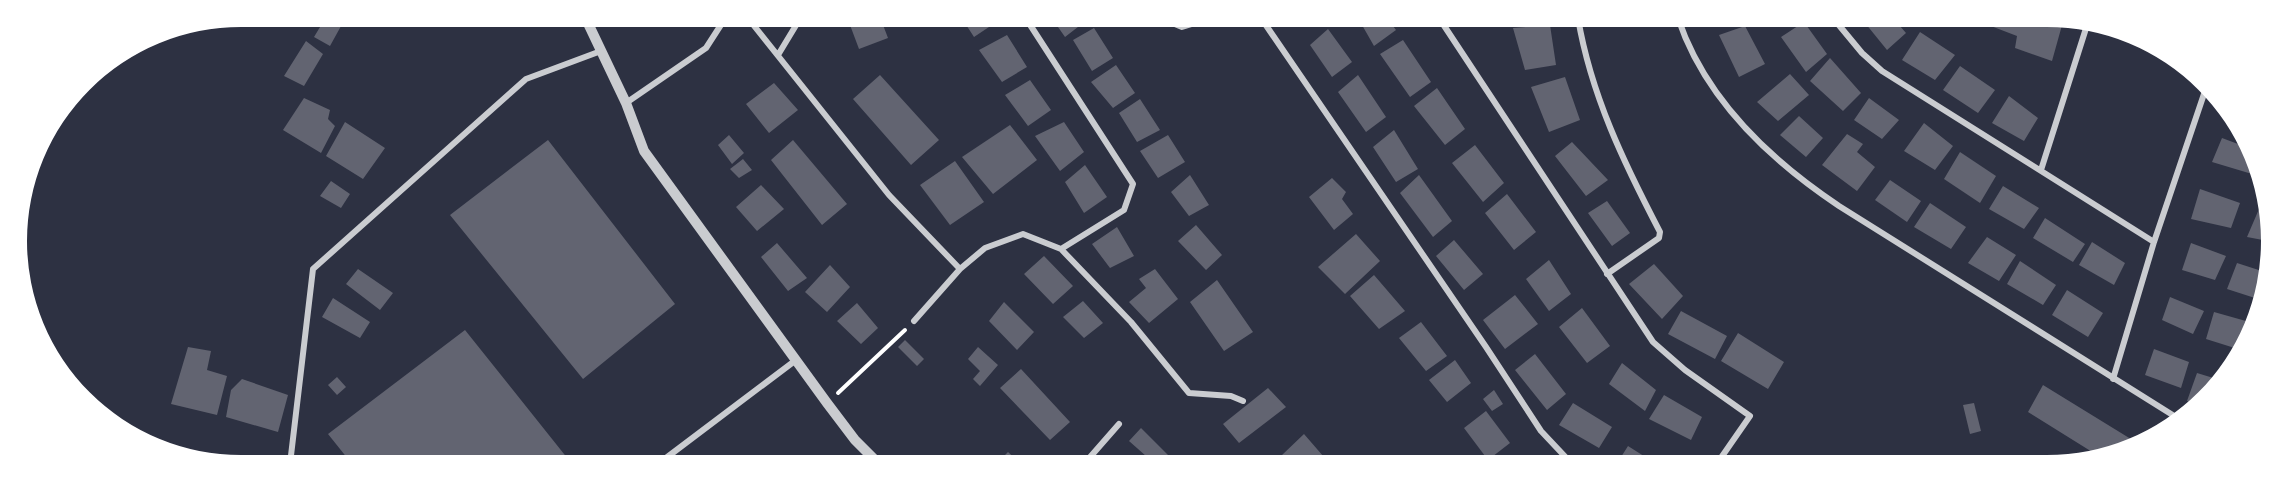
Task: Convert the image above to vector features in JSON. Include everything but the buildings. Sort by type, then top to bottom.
[{"type":"street","points":[[590,27],[626,103],[644,151],[827,403],[855,440],[870,455]]},
{"type":"street","points":[[626,103],[706,48],[720,27]]},
{"type":"street","points":[[755,27],[889,195],[960,269]]},
{"type":"street","points":[[778,55],[795,27]]},
{"type":"street","points":[[1031,27],[1133,184],[1124,210],[1061,249]]},
{"type":"street","points":[[1267,27],[1541,431],[1564,455]]},
{"type":"street","points":[[1445,27],[1653,342],[1685,370],[1750,416],[1723,455]]},
{"type":"street","points":[[1580,27],[1591,74],[1606,120],[1660,232],[1659,238],[1607,274]]},
{"type":"street","points":[[1682,27],[1693,51],[1722,99],[1742,124],[1787,169],[1839,206],[2172,415]]},
{"type":"street","points":[[1840,27],[1862,53],[1882,70],[2154,242]]},
{"type":"street","points":[[2041,170],[2085,30]]},
{"type":"street","points":[[291,455],[313,268],[526,79],[601,51]]},
{"type":"street","points":[[2113,379],[2154,242],[2203,95]]},
{"type":"street","points":[[914,321],[960,269],[985,248],[1023,234],[1061,249],[1131,322],[1189,393],[1231,396],[1243,401]]},
{"type":"street","points":[[670,455],[796,360]]},
{"type":"street","points":[[1092,455],[1119,424]]},
{"type":"path","points":[[827,403],[914,321]]}]
